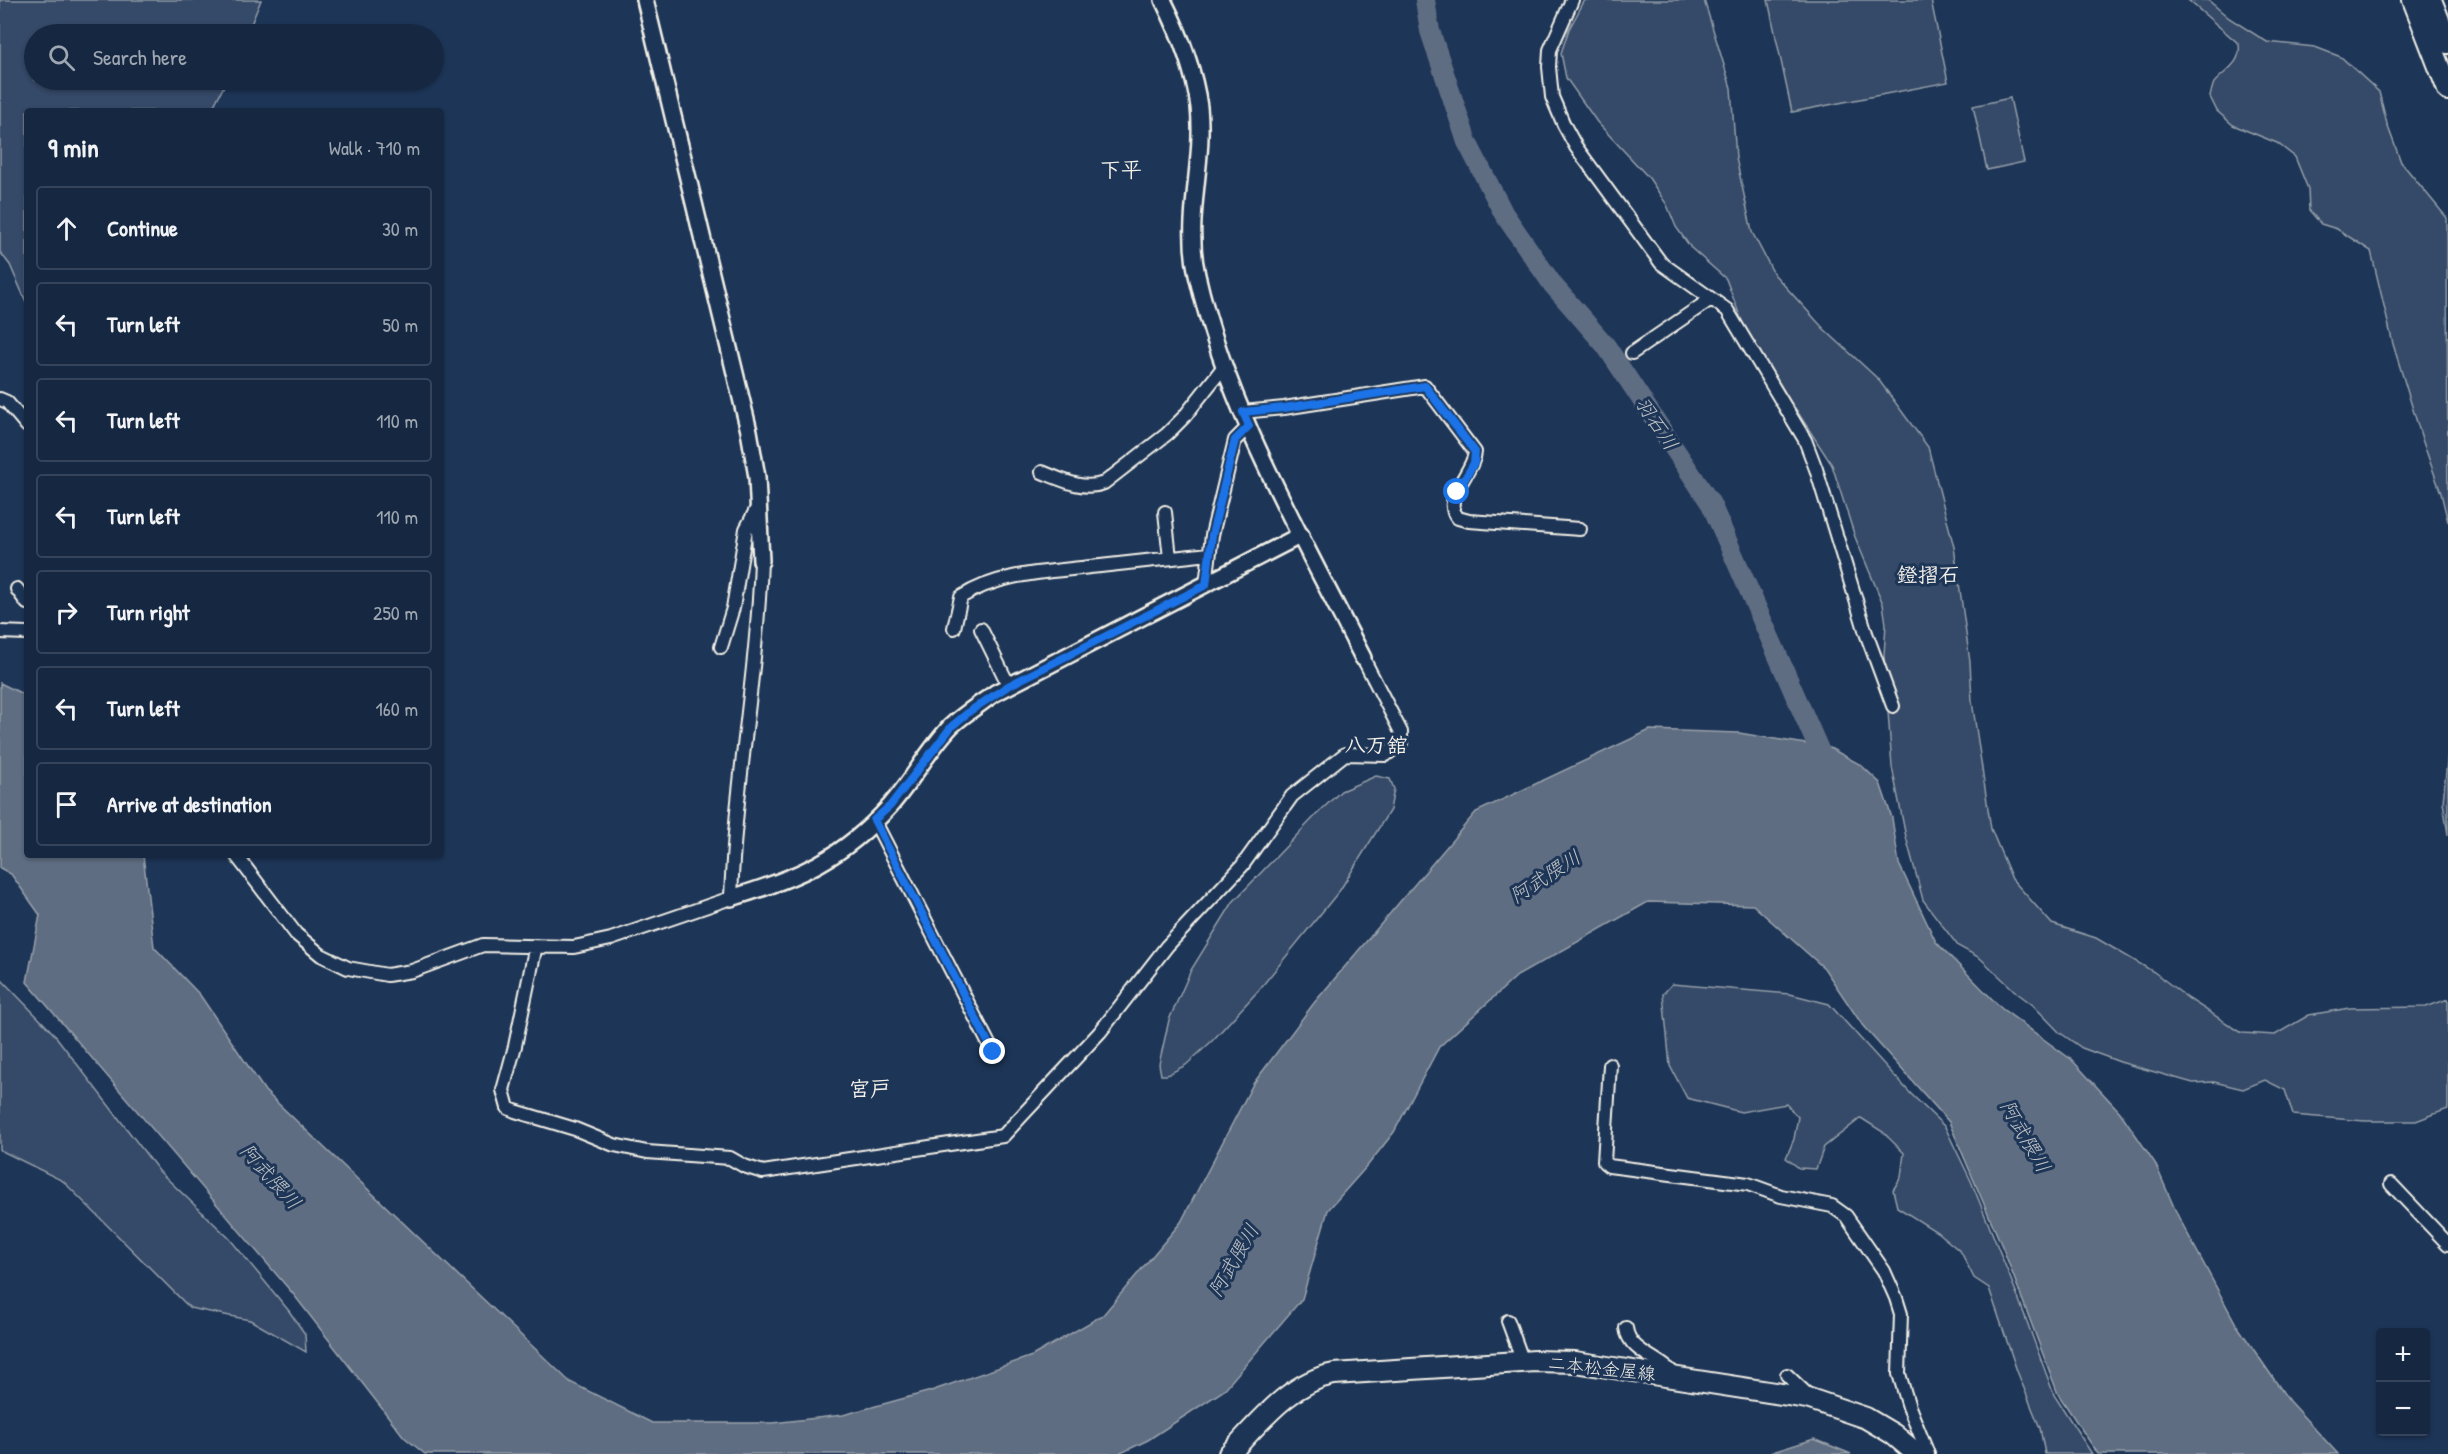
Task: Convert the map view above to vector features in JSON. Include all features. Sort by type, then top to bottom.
[{"type":"main road","points":[[2413,0],[2448,90]]},
{"type":"main road","points":[[2431,0],[2448,43]]},
{"type":"main road","name":"二本松金屋線","points":[[1229,1454],[1274,1407],[1319,1376],[1523,1362],[1575,1362],[1812,1399],[1866,1418],[1893,1434],[1917,1454]]},
{"type":"street","points":[[645,0],[749,431],[759,504],[761,561],[753,678],[732,855],[731,898]]},
{"type":"street","points":[[535,950],[515,1046],[503,1090],[508,1108],[515,1111],[575,1129],[614,1145],[647,1152],[730,1158],[744,1166],[763,1172],[1003,1136],[1100,1032],[1167,946],[1242,866],[1292,796],[1345,754],[1386,754],[1401,743],[1403,738],[1401,732],[1301,535],[1246,419],[1205,307],[1192,248],[1199,109],[1190,63],[1163,0]]},
{"type":"street","points":[[1572,0],[1550,50],[1548,67],[1552,97],[1564,125],[1576,147],[1661,263],[1727,310],[1805,440],[1866,633],[1893,706]]},
{"type":"street","points":[[1632,353],[1711,299]]},
{"type":"street","points":[[1042,472],[1083,486],[1094,487],[1104,483],[1167,434],[1184,417],[1225,365]]},
{"type":"street","points":[[1206,585],[1212,535],[1235,440],[1246,419],[1284,408],[1425,386],[1475,452],[1474,463],[1452,499],[1452,507],[1458,518],[1469,521],[1580,529]]},
{"type":"street","points":[[0,399],[7,402],[24,422]]},
{"type":"street","points":[[721,647],[733,608],[746,529],[759,504]]},
{"type":"street","points":[[1165,512],[1170,558]]},
{"type":"street","points":[[238,858],[296,934],[321,955],[348,968],[387,975],[412,970],[483,945],[573,947],[611,939],[775,885],[831,858],[890,806],[952,726],[1008,686],[1301,535]]},
{"type":"street","points":[[954,628],[961,597],[975,589],[1041,570],[1209,554]]},
{"type":"street","points":[[17,589],[24,599]]},
{"type":"street","points":[[981,629],[1008,686]]},
{"type":"street","points":[[0,632],[24,633]]},
{"type":"street","points":[[874,820],[993,1052]]},
{"type":"street","points":[[1610,1065],[1604,1152],[1604,1162],[1609,1166],[1748,1184],[1781,1196],[1832,1206],[1846,1216],[1884,1271],[1896,1298],[1901,1314],[1899,1374],[1909,1407],[1928,1454]]},
{"type":"street","points":[[2391,1184],[2448,1244]]},
{"type":"street","points":[[1508,1321],[1523,1362]]},
{"type":"street","points":[[1626,1328],[1627,1339],[1631,1343],[1669,1366],[1677,1377]]},
{"type":"street","points":[[1787,1375],[1812,1399]]},
{"type":"shaded area","points":[[0,0],[261,0],[251,24],[24,24],[24,90],[222,90],[213,108],[24,108],[24,297],[10,265],[0,252]]},
{"type":"shaded area","points":[[1585,0],[1704,0],[1731,88],[1736,158],[1752,232],[1774,274],[1824,329],[1878,379],[1928,447],[1954,547],[1970,662],[1972,701],[1991,829],[2012,879],[2052,924],[2096,938],[2154,972],[2189,999],[2242,1033],[2275,1035],[2309,1015],[2350,1008],[2426,1007],[2448,999],[2448,1109],[2416,1121],[2365,1121],[2293,1115],[2285,1090],[2265,1080],[2243,1089],[2214,1082],[2193,1083],[2120,1062],[2082,1048],[2059,1032],[2033,1005],[1980,958],[1958,946],[1923,900],[1906,837],[1892,767],[1884,655],[1886,624],[1883,604],[1855,537],[1832,465],[1795,408],[1770,379],[1754,353],[1726,279],[1691,248],[1676,227],[1667,205],[1649,178],[1597,122],[1566,78],[1561,53],[1569,29]]},
{"type":"shaded area","points":[[1768,0],[1931,0],[1948,82],[1792,112]]},
{"type":"shaded area","points":[[2188,0],[2208,0],[2229,18],[2267,42],[2315,47],[2341,57],[2379,92],[2387,124],[2401,162],[2447,218],[2448,522],[2441,493],[2393,344],[2371,251],[2337,229],[2321,224],[2309,210],[2308,189],[2295,157],[2277,143],[2233,125],[2217,111],[2210,97],[2213,86],[2235,62],[2238,57],[2239,44]]},
{"type":"shaded area","points":[[2010,98],[2024,162],[1987,170],[1973,106]]},
{"type":"shaded area","points":[[2448,751],[2448,835],[2443,802]]},
{"type":"shaded area","points":[[1376,776],[1390,779],[1394,789],[1390,810],[1340,890],[1258,991],[1212,1041],[1186,1065],[1167,1075],[1161,1075],[1159,1064],[1169,1020],[1191,970],[1233,902],[1341,791]]},
{"type":"shaded area","points":[[0,978],[54,1034],[159,1171],[229,1238],[289,1311],[305,1334],[306,1352],[250,1320],[190,1308],[63,1181],[0,1150]]},
{"type":"shaded area","points":[[1672,984],[1790,994],[1829,1004],[1911,1094],[1945,1127],[1971,1181],[2016,1292],[2054,1395],[2092,1454],[2045,1454],[2040,1428],[2017,1371],[1989,1288],[1974,1278],[1961,1252],[1937,1232],[1897,1207],[1893,1190],[1901,1177],[1904,1153],[1883,1132],[1861,1118],[1824,1147],[1816,1169],[1799,1168],[1786,1158],[1794,1139],[1798,1117],[1786,1104],[1741,1112],[1687,1098],[1670,1066],[1663,994]]},
{"type":"water","name":"阿武隈川","points":[[0,683],[24,695],[24,858],[143,858],[154,947],[200,995],[265,1091],[570,1382],[652,1423],[773,1423],[843,1415],[931,1391],[1032,1356],[1103,1315],[1181,1222],[1253,1084],[1314,1003],[1476,812],[1650,730],[1739,733],[1830,748],[1861,765],[1880,783],[1892,818],[1899,864],[1936,942],[2001,1008],[2072,1060],[2120,1112],[2155,1163],[2177,1214],[2236,1324],[2289,1401],[2338,1454],[2098,1454],[2058,1394],[2004,1251],[1949,1122],[1863,1026],[1824,968],[1753,905],[1648,902],[1517,976],[1439,1047],[1394,1132],[1328,1210],[1302,1299],[1223,1391],[1148,1440],[1119,1454],[425,1454],[404,1437],[294,1295],[27,982],[40,915],[11,874],[0,868]]},
{"type":"water","points":[[1814,1439],[1851,1454],[1766,1454]]},
{"type":"waterway","name":"羽石川","points":[[1425,0],[1430,31],[1467,142],[1504,214],[1553,285],[1606,346],[1711,504],[1828,770]]},
{"type":"district","name":"下平","points":[[1121,169]]},
{"type":"district","name":"鐙摺石","points":[[1928,574]]},
{"type":"district","name":"八万舘","points":[[1376,744]]},
{"type":"district","name":"宮戸","points":[[870,1088]]},
{"type":"route","points":[[993,1052],[874,820],[890,806],[932,750],[952,726],[995,693],[1206,585],[1212,535],[1235,440],[1249,426],[1243,412],[1284,408],[1425,386],[1475,452],[1474,463],[1457,492]]}]
